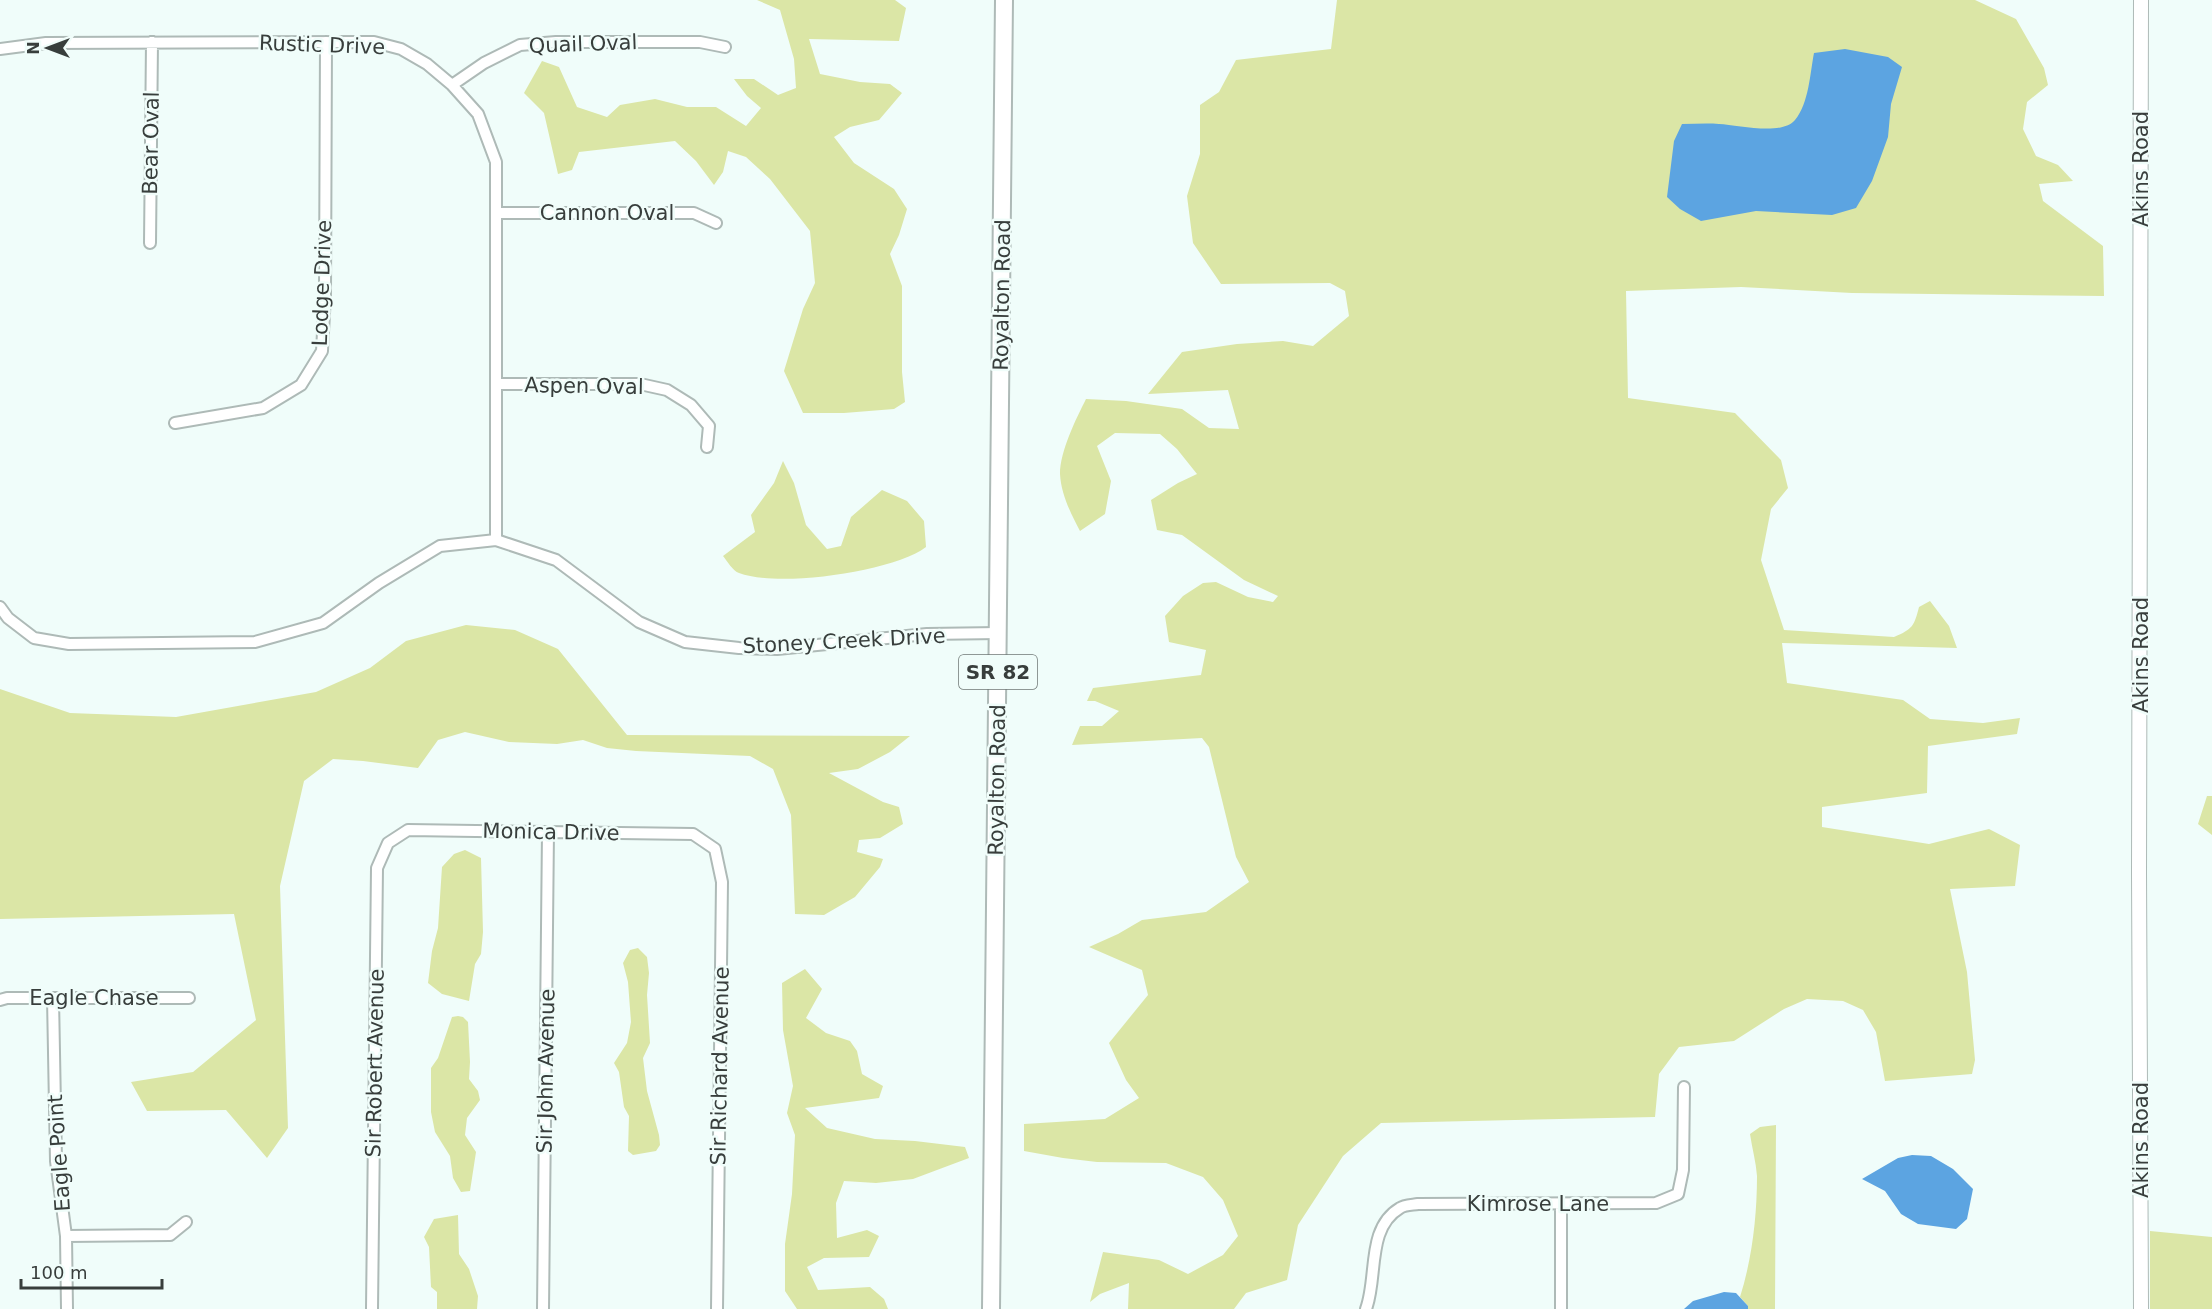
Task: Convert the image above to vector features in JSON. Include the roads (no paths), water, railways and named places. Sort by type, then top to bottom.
[{"type":"main road","name":"Royalton Road","points":[[991,1309],[1004,0]]},
{"type":"street","name":"Akins Road","points":[[2141,0],[2141,823],[2139,872],[2141,1309]]},
{"type":"street","name":"Bear Oval","points":[[150,243],[153,42]]},
{"type":"street","name":"Lodge Drive","points":[[175,423],[263,408],[301,385],[322,351],[325,295],[326,42]]},
{"type":"street","name":"Rustic Drive","points":[[0,49],[46,43],[374,42],[402,49],[427,64],[452,85],[478,114],[496,162],[496,540]]},
{"type":"street","name":"Quail Oval","points":[[452,85],[484,63],[520,45],[556,42],[700,42],[725,47]]},
{"type":"street","name":"Cannon Oval","points":[[496,213],[694,213],[716,223]]},
{"type":"street","name":"Aspen Oval","points":[[496,384],[640,384],[667,390],[691,405],[709,426],[707,447]]},
{"type":"street","name":"Stoney Creek Drive","points":[[0,607],[8,618],[34,638],[69,644],[255,642],[324,623],[380,583],[440,546],[496,540],[556,560],[639,622],[686,642],[739,648],[777,649],[927,634],[999,633]]},
{"type":"street","name":"Monica Drive","points":[[408,830],[693,834]]},
{"type":"street","name":"Sir Robert Avenue","points":[[372,1309],[377,868],[388,843],[408,830]]},
{"type":"street","name":"Sir John Avenue","points":[[543,1309],[548,832]]},
{"type":"street","name":"Sir Richard Avenue","points":[[693,834],[715,849],[722,882],[717,1309]]},
{"type":"street","name":"Eagle Chase","points":[[0,1000],[7,998],[189,998]]},
{"type":"street","name":"Eagle Point","points":[[53,998],[56,1161],[66,1236],[67,1309]]},
{"type":"street","name":"Kimrose Lane","points":[[1366,1309],[1372,1294],[1378,1236],[1384,1222],[1401,1207],[1418,1204],[1656,1203],[1678,1194],[1683,1170],[1684,1087]]},
{"type":"street","points":[[1561,1205],[1561,1309]]},
{"type":"street","points":[[66,1236],[170,1235],[186,1222]]},
{"type":"water","points":[[1845,49],[1888,57],[1902,67],[1891,104],[1888,137],[1872,181],[1856,208],[1832,215],[1756,211],[1701,221],[1680,209],[1667,197],[1674,141],[1682,124],[1714,124],[1770,129],[1789,125],[1800,113],[1803,105],[1814,53]]},
{"type":"water","points":[[1912,1155],[1931,1156],[1953,1169],[1973,1189],[1967,1219],[1956,1229],[1918,1224],[1901,1214],[1885,1191],[1862,1179],[1898,1158]]},
{"type":"water","points":[[1724,1292],[1736,1293],[1748,1309],[1684,1309],[1693,1301]]}]
